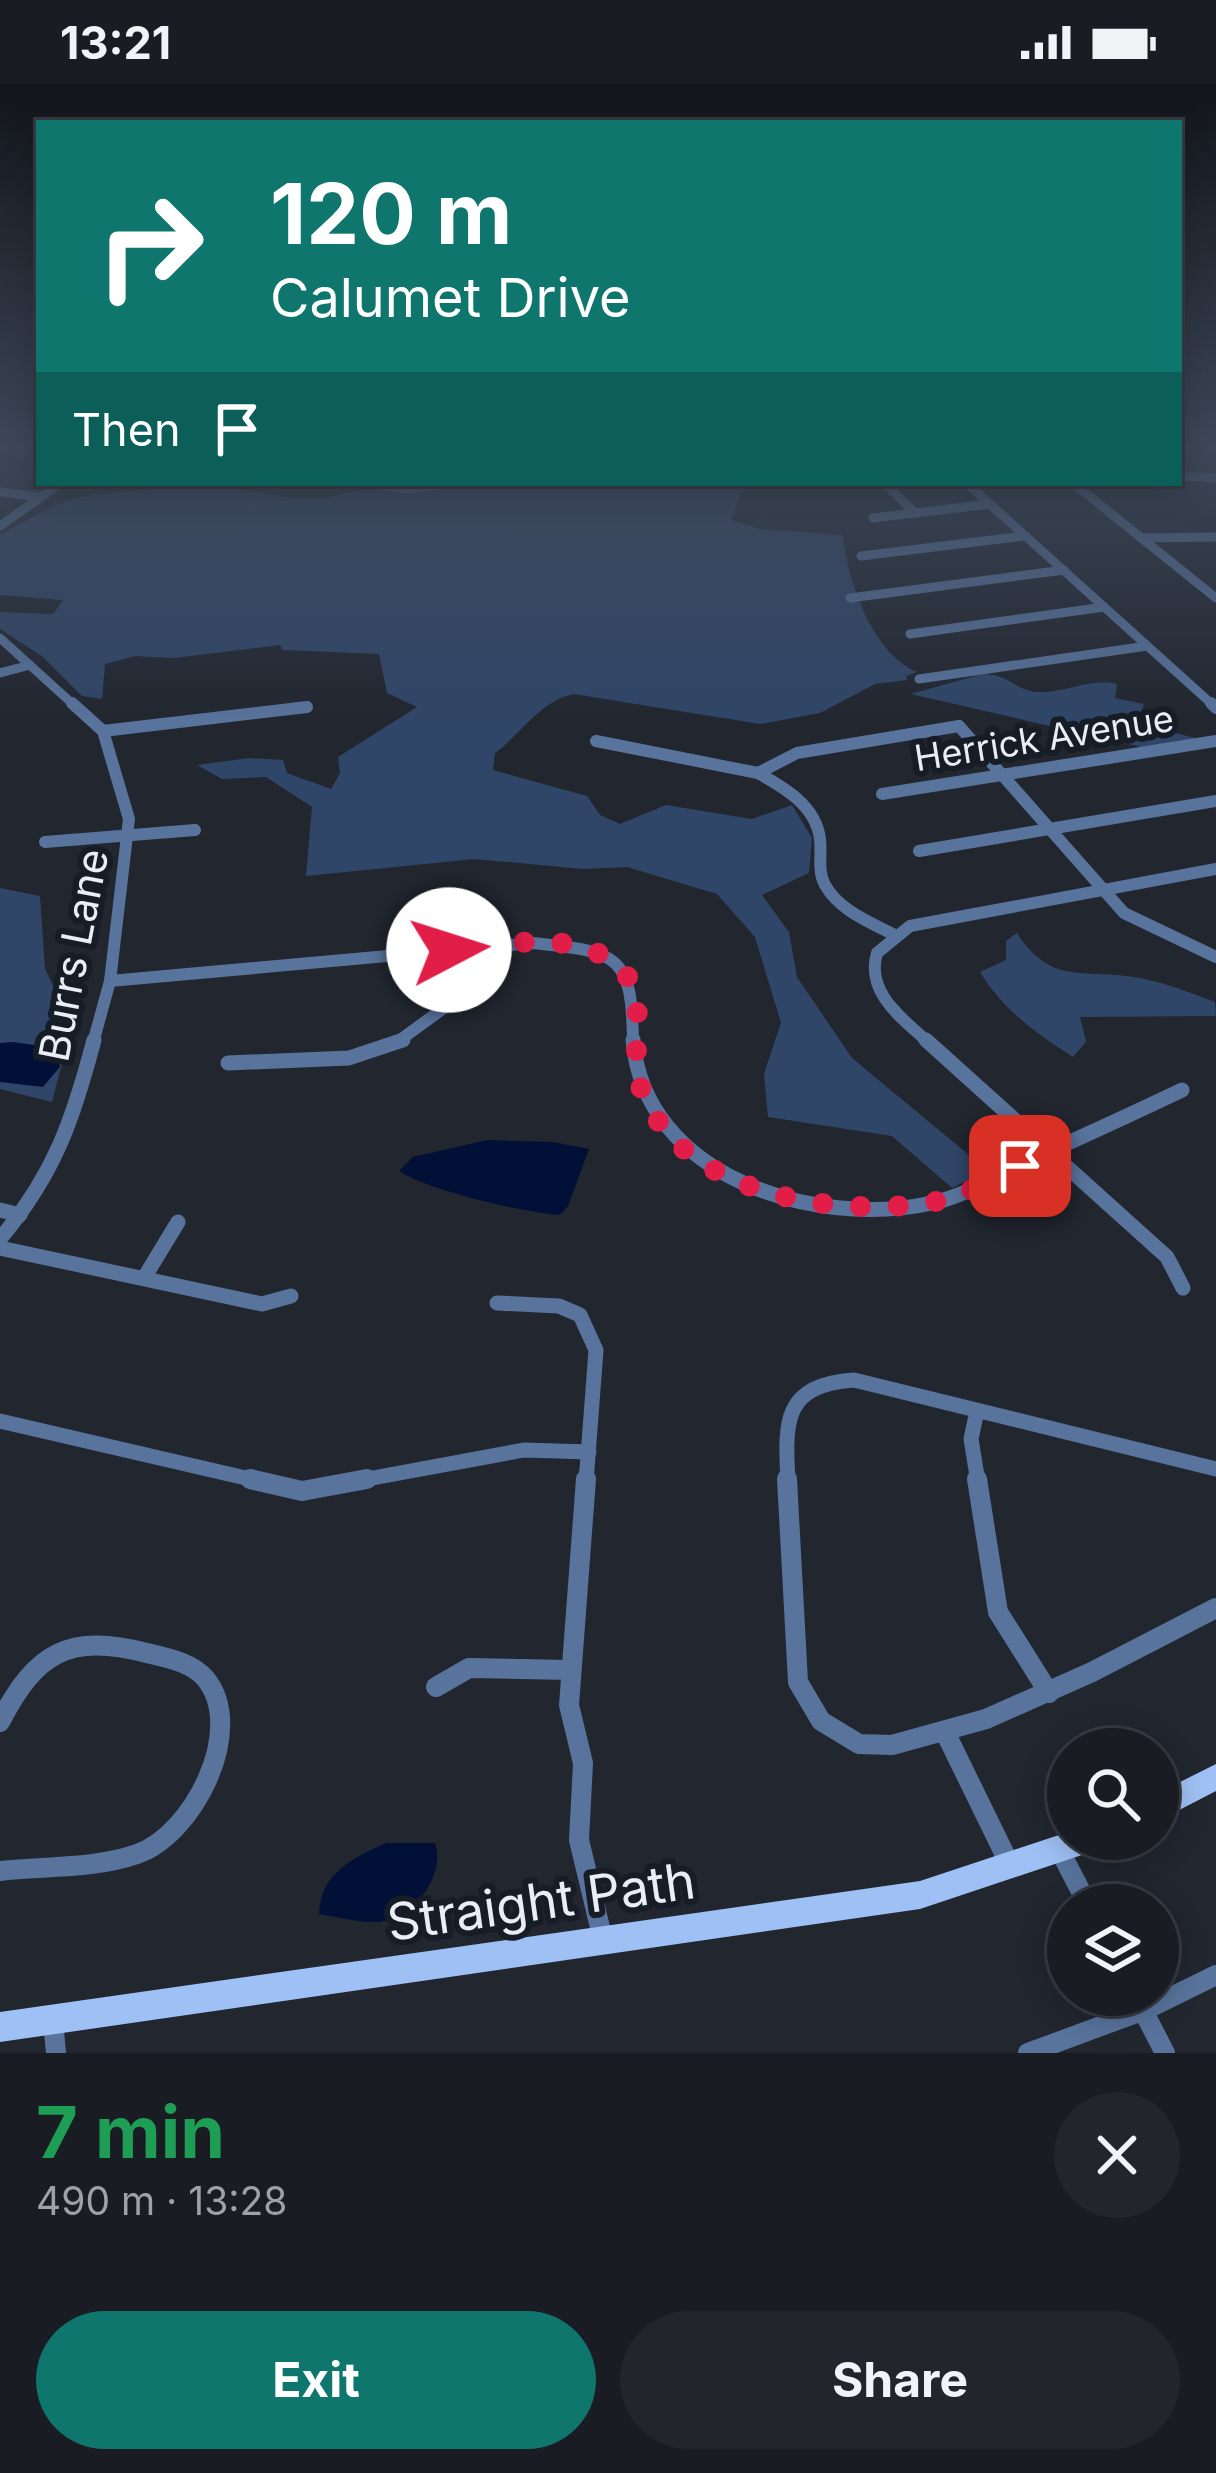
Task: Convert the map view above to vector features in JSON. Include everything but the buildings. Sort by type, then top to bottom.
[{"type":"main road","points":[[1179,1796],[1216,1778]]},
{"type":"main road","name":"Straight Path","points":[[0,2027],[920,1895],[1047,1855]]},
{"type":"street","points":[[861,556],[1009,538]]},
{"type":"street","points":[[1026,538],[1216,708]]},
{"type":"street","points":[[1141,538],[1150,538]]},
{"type":"street","points":[[1141,538],[1216,598]]},
{"type":"street","points":[[850,598],[1064,570]]},
{"type":"street","points":[[910,634],[1104,607]]},
{"type":"street","points":[[0,638],[103,731],[307,707]]},
{"type":"street","points":[[920,680],[1147,646]]},
{"type":"street","points":[[0,673],[30,664]]},
{"type":"street","points":[[758,773],[797,753],[962,721],[1002,775],[1124,913],[1216,957]]},
{"type":"street","name":"Burrs Lane","points":[[0,1239],[61,1153],[110,981],[130,819],[103,731]]},
{"type":"street","points":[[596,741],[758,773],[804,806],[821,840],[819,867],[837,900],[892,934]]},
{"type":"street","name":"Herrick Avenue","points":[[882,794],[1216,741]]},
{"type":"street","points":[[920,851],[1216,801]]},
{"type":"street","points":[[45,842],[195,830]]},
{"type":"street","points":[[1183,1288],[1167,1257],[883,998],[874,985],[874,959],[892,934],[932,921],[1209,870],[1216,878]]},
{"type":"street","points":[[110,981],[449,950],[565,944],[602,955],[634,986],[639,1084],[667,1131],[716,1169],[782,1196],[852,1207],[932,1203],[975,1189],[1181,1090]]},
{"type":"street","points":[[228,1064],[321,1063],[376,1055],[414,1038],[452,1002],[449,950]]},
{"type":"street","points":[[0,1210],[20,1215]]},
{"type":"street","points":[[144,1278],[178,1222]]},
{"type":"street","points":[[0,1248],[262,1304],[291,1296]]},
{"type":"street","points":[[497,1303],[559,1306],[580,1316],[592,1333],[596,1350],[569,1705],[583,1763],[579,1840],[603,1940]]},
{"type":"street","points":[[1216,1469],[854,1380],[830,1381],[806,1392],[789,1408],[785,1431],[797,1682],[810,1711],[830,1732],[860,1744],[888,1747],[945,1732],[1048,1693],[1216,1608]]},
{"type":"street","points":[[977,1411],[971,1439],[998,1612],[1048,1693]]},
{"type":"street","points":[[0,1421],[302,1491],[524,1450],[589,1452]]},
{"type":"street","points":[[0,1722],[11,1697],[33,1670],[57,1651],[83,1642],[108,1641],[193,1666],[210,1684],[220,1708],[203,1797],[177,1828],[142,1853],[0,1870]]},
{"type":"street","points":[[436,1687],[470,1668],[570,1670]]},
{"type":"street","points":[[945,1732],[1011,1867]]},
{"type":"street","points":[[1179,1989],[1216,1975]]},
{"type":"street","points":[[1028,2053],[1119,2016]]},
{"type":"street","points":[[1146,2016],[1165,2053]]},
{"type":"street","points":[[53,2021],[56,2053]]},
{"type":"shaded area","points":[[0,538],[844,538],[856,593],[875,632],[901,663],[917,672],[906,676],[907,680],[875,684],[820,713],[760,724],[574,694],[542,710],[495,753],[493,770],[587,796],[600,815],[620,824],[666,805],[752,819],[792,805],[812,838],[809,873],[762,895],[789,932],[797,977],[852,1058],[987,1170],[952,1188],[892,1136],[768,1117],[764,1074],[781,1023],[755,937],[717,894],[627,867],[583,869],[474,859],[306,876],[312,807],[266,777],[222,779],[197,765],[249,758],[283,760],[287,773],[331,789],[340,773],[338,757],[417,707],[387,693],[379,654],[283,650],[280,645],[174,658],[135,656],[105,664],[102,699],[82,696],[43,657],[0,629],[0,612],[53,614],[63,600],[0,595]]},
{"type":"shaded area","points":[[982,674],[1037,692],[1117,684],[1115,698],[1144,704],[1140,715],[1151,727],[1203,740],[1150,749],[911,694]]},
{"type":"shaded area","points":[[0,888],[40,896],[45,969],[72,1025],[52,1102],[0,1089]]},
{"type":"shaded area","points":[[1017,933],[1042,961],[1055,968],[1165,984],[1215,1002],[1216,1016],[1080,1017],[1086,1042],[1073,1057],[1010,1009],[980,972],[1006,960],[1006,941]]},
{"type":"shaded area","points":[[0,1043],[55,1048],[60,1067],[43,1087],[0,1082]]},
{"type":"shaded area","points":[[487,1140],[552,1142],[589,1149],[568,1206],[560,1215],[476,1199],[399,1171],[413,1157]]},
{"type":"shaded area","points":[[386,1843],[435,1843],[436,1869],[415,1904],[379,1922],[319,1914],[325,1888],[340,1869]]},
{"type":"route","points":[[449,950],[565,944],[602,955],[621,969],[634,986],[635,1063],[647,1102],[667,1131],[691,1153],[737,1180],[782,1196],[872,1208],[932,1203],[975,1189],[1020,1166]]}]
